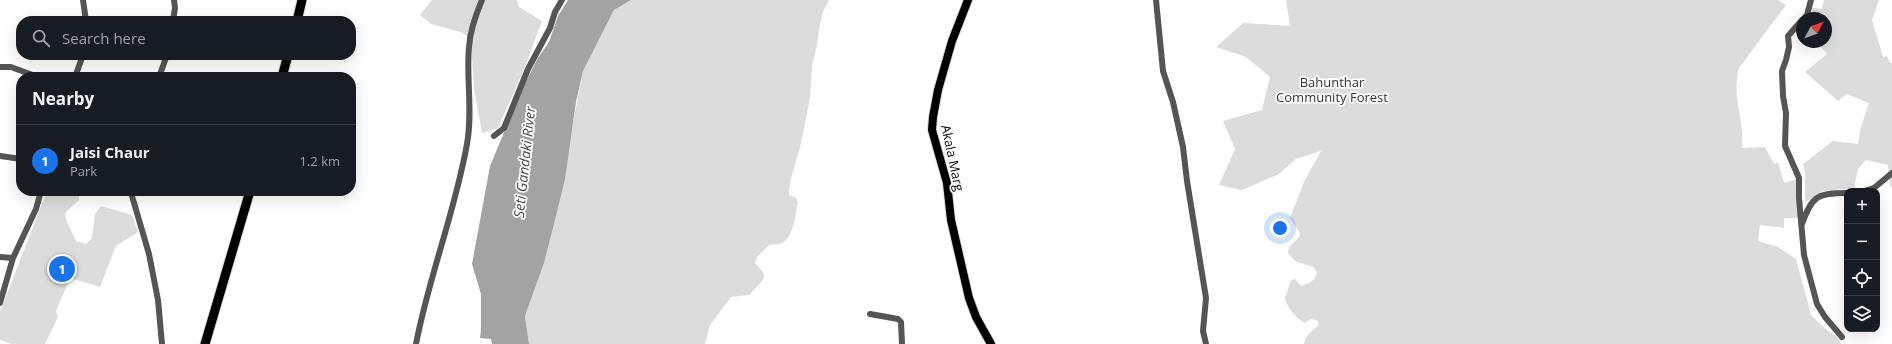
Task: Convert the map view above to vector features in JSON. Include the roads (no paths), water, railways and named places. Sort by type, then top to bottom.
[{"type":"highway","points":[[298,16],[302,0]]},
{"type":"highway","points":[[283,72],[287,60]]},
{"type":"highway","points":[[204,344],[248,196]]},
{"type":"main road","name":"Akala Marg","points":[[968,0],[952,41],[938,90],[932,130],[947,183],[951,220],[969,298],[976,316],[991,344]]},
{"type":"street","points":[[83,0],[85,16]]},
{"type":"street","points":[[173,16],[174,0]]},
{"type":"street","points":[[416,344],[422,317],[457,194],[468,142],[471,108],[469,46],[476,14],[482,0]]},
{"type":"street","points":[[494,136],[504,128],[528,69],[550,28],[555,12],[562,0]]},
{"type":"street","points":[[1156,0],[1163,71],[1173,102],[1183,147],[1186,181],[1206,298],[1203,331],[1206,344]]},
{"type":"street","points":[[1807,12],[1811,0]]},
{"type":"street","points":[[1796,27],[1788,36],[1789,47],[1782,71],[1783,96],[1786,113],[1785,146],[1799,178],[1804,255],[1817,304],[1825,317],[1842,337]]},
{"type":"street","points":[[77,72],[81,60]]},
{"type":"street","points":[[161,72],[165,60]]},
{"type":"street","points":[[0,67],[11,67],[24,72]]},
{"type":"street","points":[[0,156],[16,158]]},
{"type":"street","points":[[1874,188],[1892,173]]},
{"type":"street","points":[[1801,227],[1809,204],[1827,194],[1844,193]]},
{"type":"street","points":[[0,303],[13,258],[36,209],[40,196]]},
{"type":"street","points":[[132,196],[149,254],[158,300],[162,344]]},
{"type":"street","points":[[0,257],[13,258]]},
{"type":"street","points":[[870,314],[898,319],[901,322],[902,344]]},
{"type":"water","name":"Seti Gandaki River","points":[[568,0],[631,0],[614,10],[583,71],[576,102],[565,179],[544,263],[525,316],[529,344],[492,344],[491,339],[480,338],[481,294],[472,264],[490,166],[524,85],[538,58],[549,42],[558,16]]},
{"type":"place","name":"Jaisi Chaur","points":[[62,269]]},
{"type":"park label","name":"Bahunthar Community Forest","points":[[1332,90]]}]
